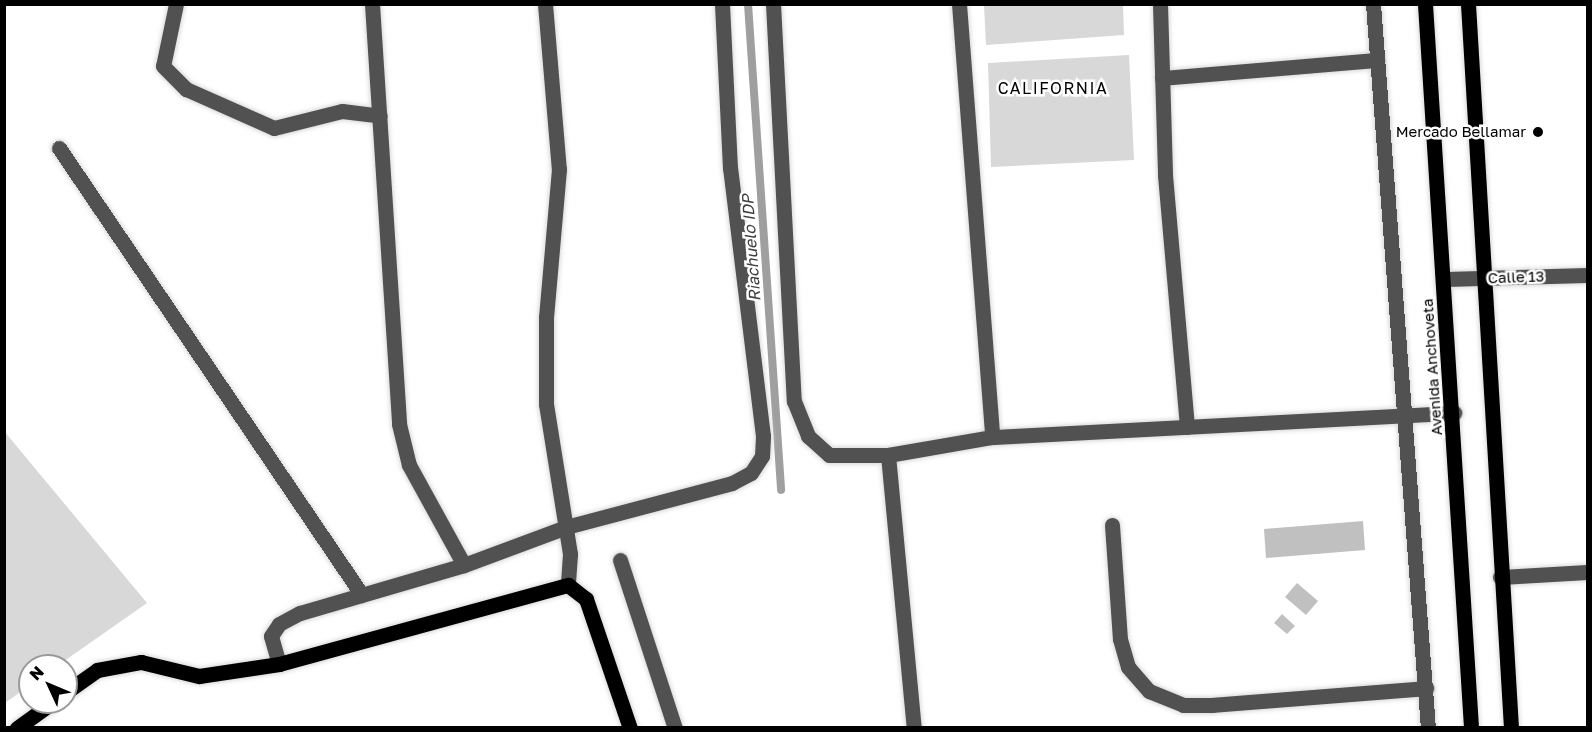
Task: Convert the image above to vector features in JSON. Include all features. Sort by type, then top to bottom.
[{"type":"main road","name":"Avenida Anchoveta","points":[[1425,4],[1454,413],[1471,728]]},
{"type":"main road","points":[[1468,4],[1481,278],[1511,728]]},
{"type":"main road","points":[[78,683],[97,670],[141,662],[199,676],[279,664],[568,585],[586,599],[630,728]]},
{"type":"main road","points":[[17,728],[36,714]]},
{"type":"street","points":[[176,4],[163,66],[186,89],[274,128],[342,111],[380,116]]},
{"type":"street","points":[[372,4],[399,424],[409,465],[464,566]]},
{"type":"street","points":[[545,4],[559,169],[546,317],[546,404],[566,527],[568,585]]},
{"type":"street","points":[[279,664],[271,636],[279,624],[362,594],[464,566],[566,527],[732,483],[751,473],[762,456],[730,168],[722,4]]},
{"type":"street","points":[[773,4],[794,401],[808,436],[829,455],[888,455],[992,436],[1454,413]]},
{"type":"street","points":[[959,4],[992,436]]},
{"type":"street","points":[[1160,4],[1162,78],[1187,427]]},
{"type":"street","points":[[1372,4],[1428,728]]},
{"type":"street","points":[[1162,78],[1377,60]]},
{"type":"street","points":[[59,148],[362,594]]},
{"type":"street","name":"Calle 13","points":[[1444,279],[1587,275]]},
{"type":"street","points":[[888,455],[914,728]]},
{"type":"street","points":[[1112,525],[1120,639],[1128,668],[1149,691],[1183,705],[1212,705],[1426,688]]},
{"type":"street","points":[[620,560],[675,728]]},
{"type":"street","points":[[1500,577],[1587,572]]},
{"type":"shaded area","points":[[984,5],[1123,5],[1124,35],[986,45]]},
{"type":"shaded area","points":[[1129,55],[1134,160],[991,167],[988,63]]},
{"type":"shaded area","points":[[4,431],[147,603],[74,654],[18,654],[18,694],[5,703]]},
{"type":"building","points":[[1363,521],[1365,550],[1266,558],[1264,529]]},
{"type":"building","points":[[1297,583],[1318,601],[1306,615],[1285,597]]},
{"type":"building","points":[[1282,614],[1295,626],[1287,634],[1274,623]]},
{"type":"waterway","name":"Riachuelo IDP","points":[[748,4],[781,490]]},
{"type":"place","name":"Mercado Bellamar","points":[[1538,132]]},
{"type":"district","name":"CALIFORNIA","points":[[1053,88]]}]
